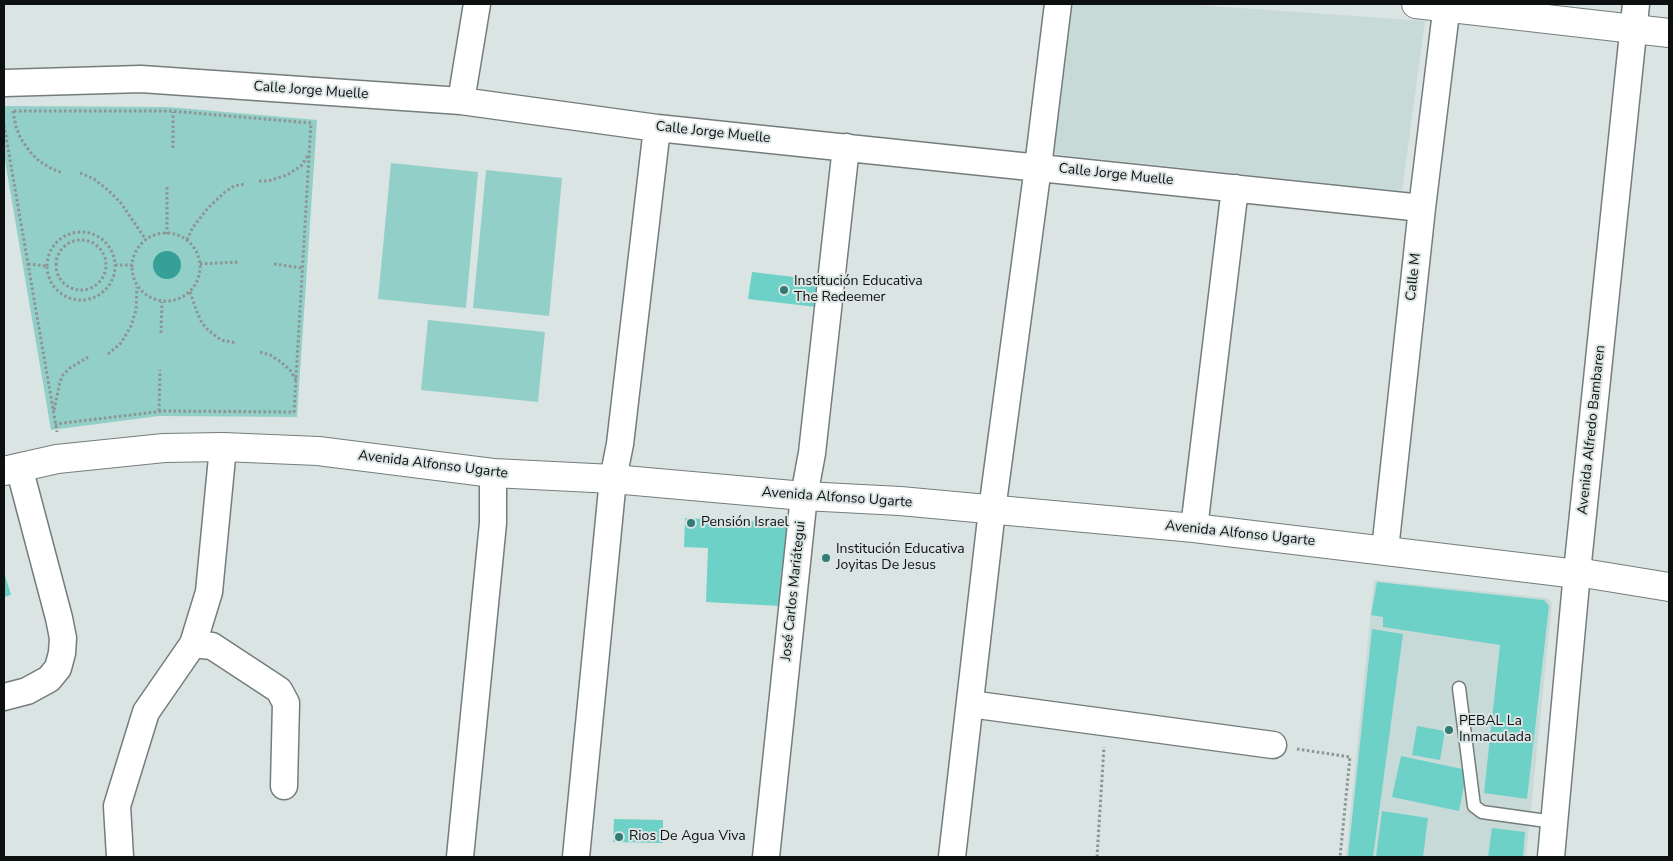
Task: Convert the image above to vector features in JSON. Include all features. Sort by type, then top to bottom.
[{"type":"street","points":[[461,101],[476,4]]},
{"type":"street","points":[[952,857],[992,510],[1058,4]]},
{"type":"street","points":[[1416,4],[1635,16],[1669,32]]},
{"type":"street","name":"Calle M","points":[[1384,550],[1422,208],[1447,5]]},
{"type":"street","name":"Avenida Alfredo Bambaren","points":[[1551,857],[1577,572],[1635,16]]},
{"type":"street","name":"Calle Jorge Muelle","points":[[4,83],[141,79],[461,101],[657,128],[846,146],[1422,208]]},
{"type":"street","points":[[576,857],[613,479],[620,444],[657,128]]},
{"type":"street","name":"José Carlos Mariátegui","points":[[766,857],[804,496],[812,453],[846,146]]},
{"type":"street","points":[[1194,528],[1235,188]]},
{"type":"street","points":[[120,857],[117,806],[146,712],[193,644],[209,592],[223,447]]},
{"type":"street","name":"Avenida Alfonso Ugarte","points":[[11,469],[57,459],[164,448],[223,447],[318,451],[493,473],[613,479],[804,496],[900,501],[1194,528],[1569,573],[1577,572],[1669,586]]},
{"type":"street","points":[[4,697],[27,691],[49,679],[58,668],[62,645],[59,618],[11,469]]},
{"type":"street","points":[[460,857],[493,523],[493,473]]},
{"type":"street","points":[[193,644],[212,646],[279,690],[286,702],[284,786]]},
{"type":"street","points":[[970,704],[1272,745]]},
{"type":"lane","points":[[1459,688],[1474,806],[1482,812],[1554,822]]},
{"type":"path","points":[[4,111],[173,111],[312,124],[294,412],[159,412],[55,424],[4,125]]},
{"type":"path","points":[[13,111],[16,127],[21,139],[31,153],[46,165],[63,173]]},
{"type":"path","points":[[173,111],[173,148]]},
{"type":"path","points":[[259,181],[268,181],[287,175],[300,166],[310,153]]},
{"type":"path","points":[[80,173],[94,179],[122,203],[146,240]]},
{"type":"path","points":[[186,240],[193,227],[208,208],[234,186],[245,184]]},
{"type":"path","points":[[167,187],[167,234]]},
{"type":"path","points":[[74,232],[86,232],[97,236],[107,243],[113,253],[115,265],[114,276],[110,286],[93,298],[82,300],[66,297],[54,287],[48,277],[46,266],[48,255],[54,244],[63,236],[74,232]]},
{"type":"path","points":[[171,233],[186,240],[197,253],[200,264],[199,276],[186,296],[162,302],[152,299],[142,292],[132,273],[132,265],[135,252],[141,243],[155,235],[167,234],[171,233]]},
{"type":"path","points":[[84,240],[99,248],[106,262],[105,271],[102,279],[90,289],[73,289],[60,279],[56,263],[62,248],[68,243],[84,240]]},
{"type":"path","points":[[200,264],[239,262]]},
{"type":"path","points":[[28,264],[46,266]]},
{"type":"path","points":[[274,264],[303,268]]},
{"type":"path","points":[[115,265],[132,265]]},
{"type":"path","points":[[108,354],[121,343],[131,326],[136,310],[137,285]]},
{"type":"path","points":[[190,291],[202,323],[208,330],[222,340],[238,343]]},
{"type":"path","points":[[161,334],[162,302]]},
{"type":"path","points":[[260,352],[270,355],[281,362],[290,370],[296,380]]},
{"type":"path","points":[[53,413],[60,382],[64,375],[70,368],[88,357]]},
{"type":"path","points":[[159,412],[160,370]]},
{"type":"path","points":[[1098,857],[1105,722]]},
{"type":"path","points":[[1272,745],[1350,757],[1340,857]]},
{"type":"shaded area","points":[[1068,4],[1183,4],[1425,21],[1402,191],[1053,154]]},
{"type":"shaded area","points":[[4,106],[168,107],[317,120],[297,417],[159,416],[51,430],[4,155]]},
{"type":"shaded area","points":[[391,163],[478,172],[466,308],[378,299]]},
{"type":"shaded area","points":[[486,170],[562,178],[549,316],[473,308]]},
{"type":"shaded area","points":[[167,251],[177,255],[181,265],[177,275],[167,279],[157,275],[153,265],[157,255]]},
{"type":"shaded area","points":[[428,320],[545,332],[538,402],[421,390]]},
{"type":"shaded area","name":"PEBAL La Inmaculada","points":[[1374,580],[1547,598],[1552,603],[1526,857],[1346,857]]},
{"type":"building","name":"Institución Educativa The Redeemer","points":[[752,272],[819,280],[816,307],[748,299]]},
{"type":"building","points":[[685,518],[791,523],[789,571],[781,571],[780,606],[706,602],[708,548],[684,547]]},
{"type":"building","points":[[4,572],[11,595],[4,597]]},
{"type":"building","points":[[1377,582],[1544,600],[1549,606],[1527,799],[1484,793],[1500,645],[1383,627],[1383,617],[1371,615]]},
{"type":"building","points":[[1372,629],[1403,634],[1373,857],[1348,857]]},
{"type":"building","points":[[1417,726],[1445,731],[1440,760],[1412,755]]},
{"type":"building","points":[[1401,756],[1467,770],[1459,811],[1392,797]]},
{"type":"building","points":[[1382,811],[1428,818],[1423,857],[1376,857]]},
{"type":"building","points":[[614,819],[663,820],[663,843],[613,842]]},
{"type":"building","points":[[1492,828],[1525,832],[1523,857],[1488,857]]},
{"type":"place","name":"Institución Educativa The Redeemer","points":[[784,290]]},
{"type":"place","name":"Pensión Israel","points":[[691,523]]},
{"type":"place","name":"Institución Educativa Joyitas De Jesus","points":[[826,558]]},
{"type":"place","name":"PEBAL La Inmaculada","points":[[1449,730]]},
{"type":"place","name":"Rios De Agua Viva","points":[[619,837]]}]
